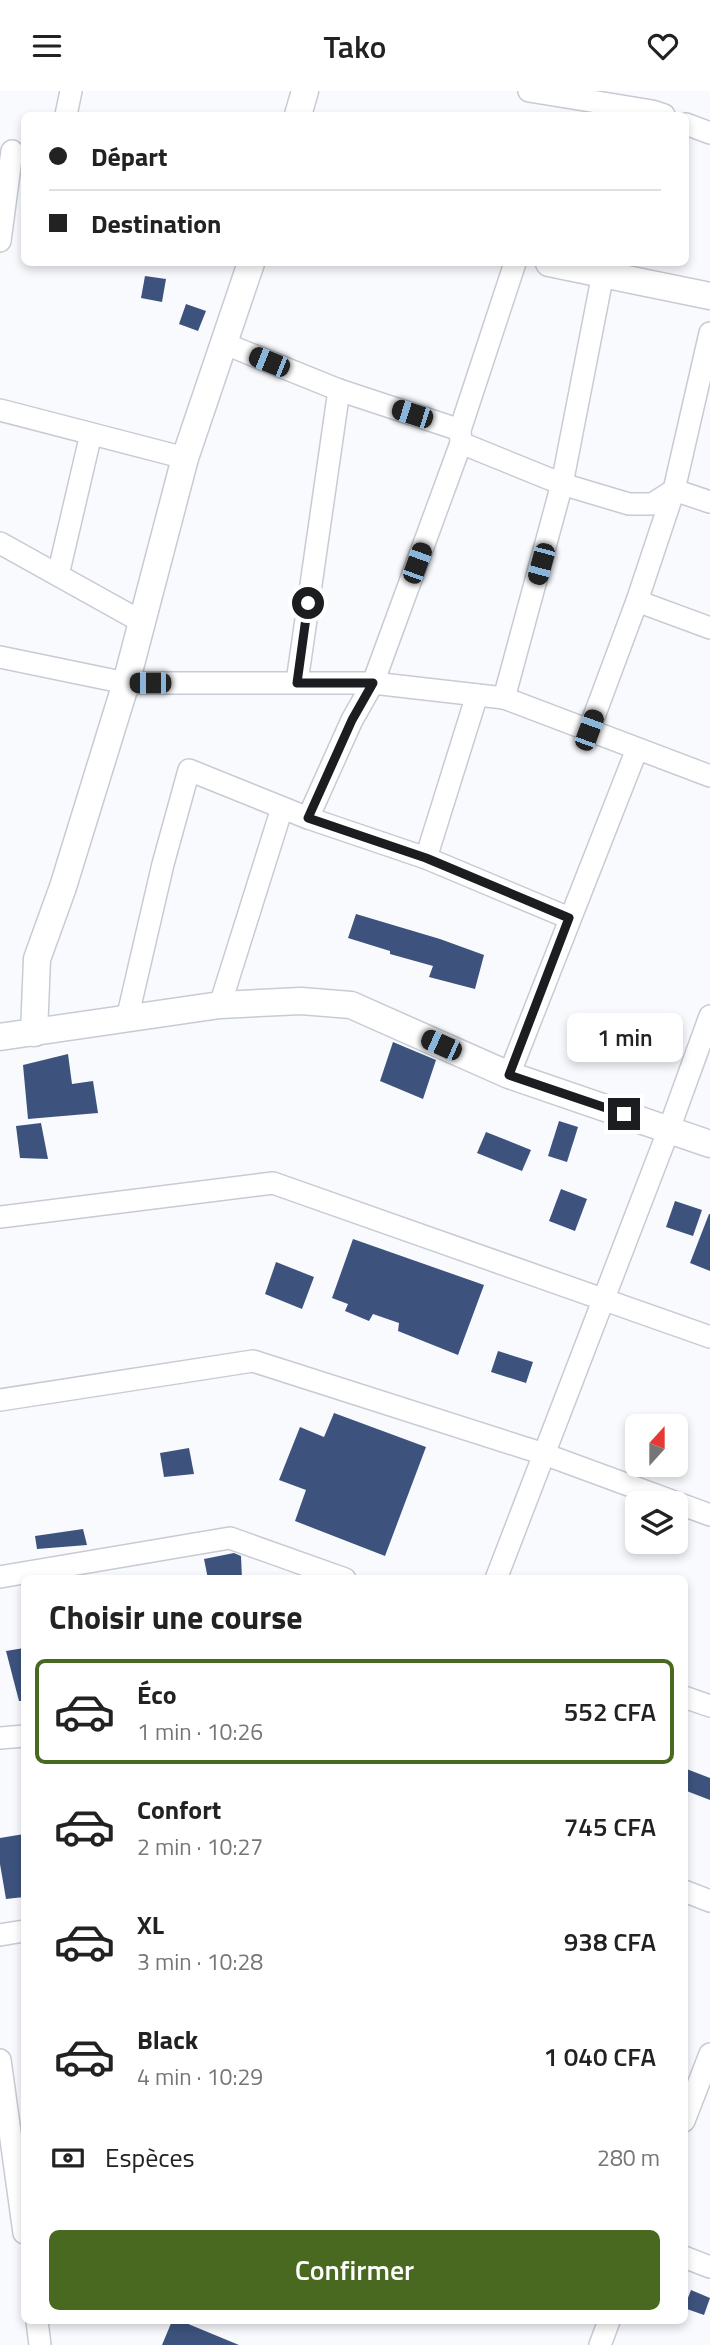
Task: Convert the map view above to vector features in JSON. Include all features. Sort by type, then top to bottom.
[{"type":"street","points":[[67,112],[71,91]]},
{"type":"street","points":[[299,112],[305,91]]},
{"type":"street","points":[[529,91],[563,102],[656,108]]},
{"type":"street","points":[[689,125],[710,133]]},
{"type":"street","points":[[0,241],[12,151]]},
{"type":"street","points":[[34,1033],[37,959],[63,887],[126,683],[185,458],[250,266]]},
{"type":"street","points":[[308,818],[352,720],[373,683],[460,436],[514,266]]},
{"type":"street","points":[[582,266],[604,268],[710,296]]},
{"type":"street","points":[[504,698],[562,484],[604,268]]},
{"type":"street","points":[[589,730],[637,601],[674,490],[710,333]]},
{"type":"street","points":[[223,343],[460,436],[562,484],[629,504],[652,504],[674,490]]},
{"type":"street","points":[[297,683],[338,390]]},
{"type":"street","points":[[0,410],[185,458]]},
{"type":"street","points":[[58,575],[91,434]]},
{"type":"street","points":[[674,490],[710,502]]},
{"type":"street","points":[[0,543],[142,622]]},
{"type":"street","points":[[637,601],[710,628]]},
{"type":"street","points":[[0,657],[126,683],[373,683],[504,698],[710,776]]},
{"type":"street","points":[[426,858],[477,695]]},
{"type":"street","points":[[509,1075],[637,749]]},
{"type":"street","points":[[127,1019],[163,864],[190,771],[308,818],[426,858],[569,918]]},
{"type":"street","points":[[220,1005],[282,808]]},
{"type":"street","points":[[2,1035],[34,1033],[220,1005],[301,1002],[351,1005],[509,1075],[710,1144]]},
{"type":"street","points":[[498,1575],[710,1016]]},
{"type":"street","points":[[0,1217],[273,1183],[710,1337]]},
{"type":"street","points":[[0,1400],[253,1361],[544,1454],[710,1515]]},
{"type":"street","points":[[0,1577],[230,1538],[334,1575]]},
{"type":"street","points":[[688,1698],[710,1706]]},
{"type":"street","points":[[0,1738],[21,1736]]},
{"type":"street","points":[[688,1893],[710,1901]]},
{"type":"street","points":[[0,1935],[21,1932]]},
{"type":"street","points":[[688,2109],[710,2054]]},
{"type":"street","points":[[0,2060],[21,2211]]},
{"type":"street","points":[[688,2259],[710,2267]]},
{"type":"street","points":[[37,2324],[40,2345]]},
{"type":"street","points":[[600,2345],[608,2324]]},
{"type":"building","points":[[145,276],[166,279],[162,302],[141,298]]},
{"type":"building","points":[[186,304],[206,311],[198,331],[179,324]]},
{"type":"building","points":[[356,914],[484,955],[475,989],[429,977],[433,966],[348,938]]},
{"type":"building","points":[[393,1042],[436,1060],[423,1099],[380,1081]]},
{"type":"building","points":[[68,1054],[72,1084],[93,1081],[98,1113],[28,1119],[23,1065]]},
{"type":"building","points":[[559,1121],[578,1127],[567,1162],[548,1156]]},
{"type":"building","points":[[41,1123],[48,1159],[20,1158],[16,1126]]},
{"type":"building","points":[[486,1132],[531,1150],[522,1171],[477,1153]]},
{"type":"building","points":[[561,1189],[587,1199],[575,1231],[549,1221]]},
{"type":"building","points":[[675,1201],[702,1210],[693,1236],[666,1227]]},
{"type":"building","points":[[710,1214],[710,1271],[690,1263]]},
{"type":"building","points":[[353,1239],[484,1285],[458,1355],[398,1331],[399,1323],[373,1314],[369,1321],[345,1311],[348,1304],[332,1298]]},
{"type":"building","points":[[276,1262],[314,1277],[302,1309],[265,1294]]},
{"type":"building","points":[[498,1351],[533,1362],[526,1383],[491,1372]]},
{"type":"building","points":[[334,1413],[426,1447],[385,1556],[295,1521],[306,1490],[279,1480],[300,1427],[324,1437]]},
{"type":"building","points":[[189,1448],[194,1474],[164,1477],[160,1453]]},
{"type":"building","points":[[83,1529],[87,1545],[37,1549],[35,1536]]},
{"type":"building","points":[[234,1553],[241,1556],[242,1575],[207,1575],[204,1559]]},
{"type":"building","points":[[21,1648],[21,1701],[19,1701],[6,1651]]},
{"type":"building","points":[[688,1770],[710,1778],[710,1800],[688,1792]]},
{"type":"building","points":[[21,1834],[21,1897],[6,1899],[0,1864],[0,1838]]},
{"type":"building","points":[[691,2290],[710,2298],[704,2315],[688,2309]]},
{"type":"building","points":[[171,2324],[188,2324],[239,2345],[162,2345]]},
{"type":"route","points":[[308,603],[297,683],[373,683],[352,720],[308,818],[426,858],[569,918],[509,1075],[624,1114]]}]
